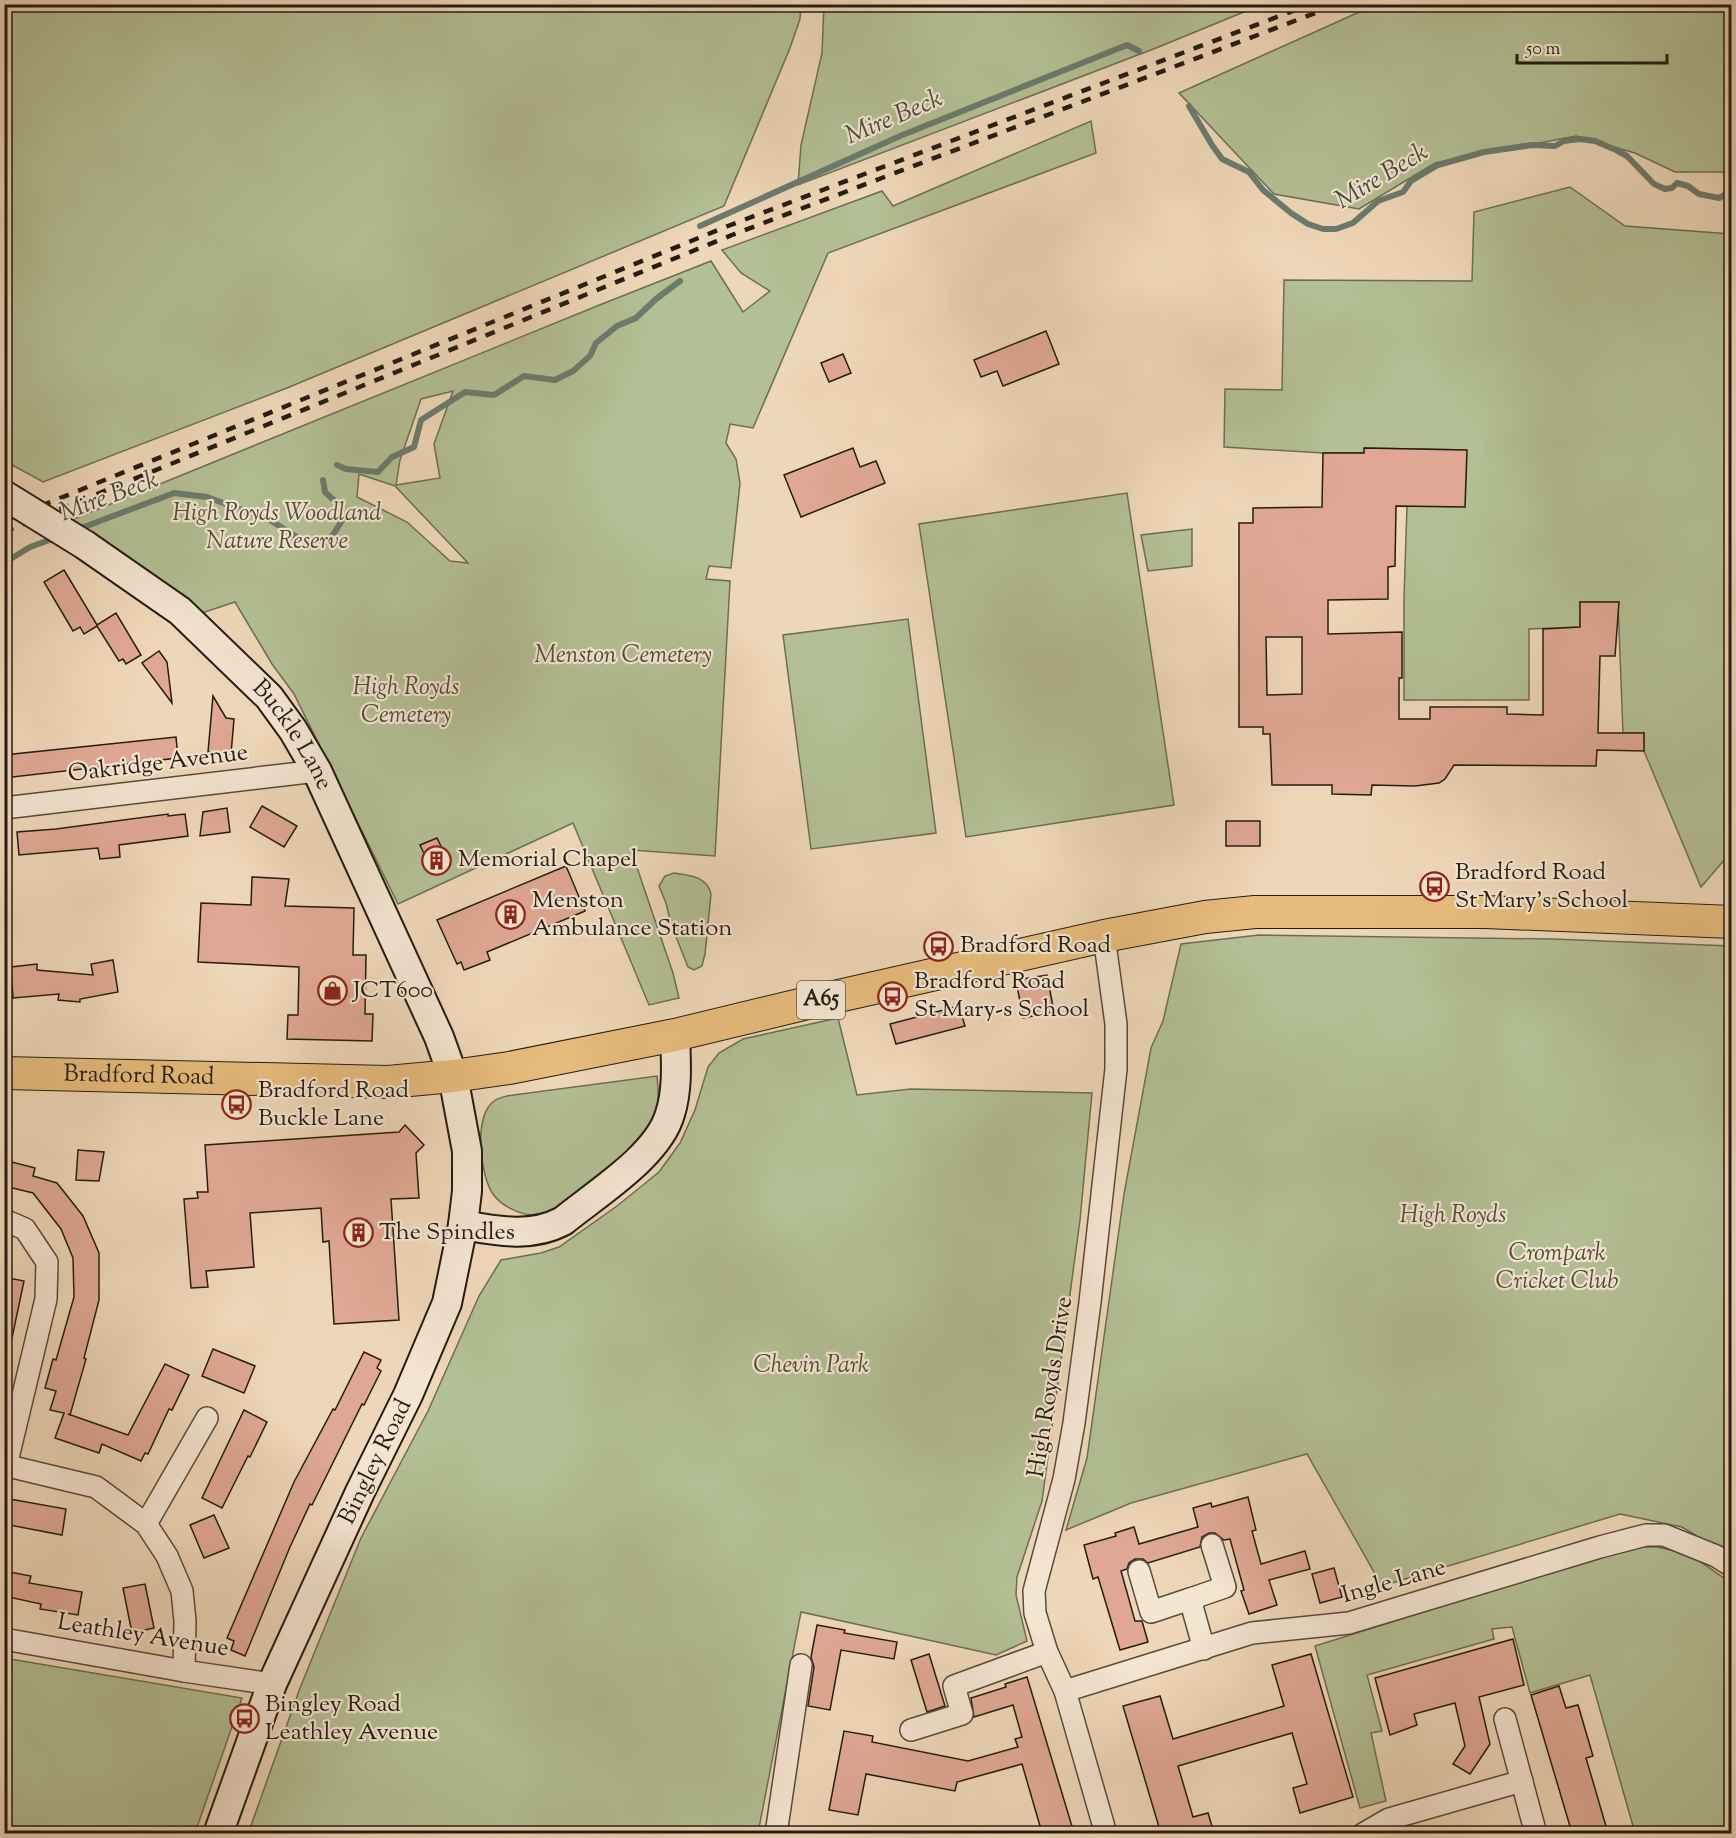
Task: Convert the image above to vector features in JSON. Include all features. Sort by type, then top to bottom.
[{"type":"main road","name":"Bradford Road","points":[[4,1073],[394,1082],[453,1076],[509,1068],[675,1035],[1104,936],[1204,917],[1255,912],[1485,912],[1731,922]]},
{"type":"street","name":"Buckle Lane","points":[[4,495],[85,545],[180,611],[269,697],[293,730],[317,771],[426,1005],[453,1076]]},
{"type":"street","name":"Oakridge Avenue","points":[[4,808],[317,771]]},
{"type":"street","name":"High Royds Drive","points":[[1104,936],[1116,1024],[1116,1069],[1074,1423],[1064,1479],[1034,1591],[1035,1613],[1047,1652],[1065,1691],[1106,1833]]},
{"type":"street","points":[[463,1225],[511,1232],[548,1229],[563,1221],[645,1155],[662,1132],[670,1114],[677,1075],[675,1035]]},
{"type":"street","name":"Bingley Road","points":[[218,1833],[272,1684],[360,1492],[408,1395],[447,1303],[463,1225],[467,1191],[467,1151],[453,1076]]},
{"type":"street","points":[[4,1220],[25,1229],[47,1262],[46,1299],[5,1465],[96,1487],[146,1524],[167,1556],[182,1591],[185,1621],[184,1671]]},
{"type":"street","points":[[146,1524],[207,1418]]},
{"type":"street","name":"Ingle Lane","points":[[1065,1691],[1252,1633],[1349,1623],[1646,1535],[1664,1535],[1716,1556],[1731,1566]]},
{"type":"street","points":[[1139,1571],[1151,1612],[1225,1587],[1212,1545]]},
{"type":"street","points":[[1190,1599],[1204,1649]]},
{"type":"street","name":"Leathley Avenue","points":[[4,1639],[272,1684]]},
{"type":"street","points":[[911,1730],[962,1714],[954,1686],[1047,1652]]},
{"type":"street","points":[[776,1833],[801,1665]]},
{"type":"street","points":[[1505,1719],[1536,1833]]},
{"type":"street","points":[[1363,1833],[1389,1819],[1522,1781]]},
{"type":"green space","points":[[824,4],[1261,5],[1156,48],[798,185],[801,145],[822,53]]},
{"type":"green space","points":[[1377,4],[1731,5],[1731,172],[1675,172],[1635,153],[1576,136],[1435,163],[1359,209],[1274,194],[1179,93]]},
{"type":"green space","points":[[4,5],[801,5],[800,19],[790,48],[724,206],[287,388],[43,482],[5,461]]},
{"type":"green space","points":[[1091,121],[1096,153],[828,253],[753,428],[730,424],[726,443],[736,459],[740,483],[731,568],[709,566],[706,579],[730,581],[715,856],[631,850],[673,973],[679,998],[649,1005],[573,823],[398,904],[294,694],[272,664],[235,602],[199,614],[69,521],[711,261],[743,312],[770,291],[741,273],[722,250],[882,191],[893,206]],"holes":[[[453,391],[434,444],[440,478],[396,485],[400,460],[421,399]],[[359,474],[395,486],[468,563],[450,561],[407,522],[357,497]]]},
{"type":"green space","points":[[1570,187],[1625,226],[1731,234],[1732,851],[1701,887],[1644,751],[1644,733],[1623,733],[1618,602],[1580,602],[1580,627],[1529,629],[1529,700],[1404,700],[1407,506],[1465,506],[1466,450],[1365,448],[1364,453],[1323,453],[1224,447],[1225,389],[1282,390],[1284,280],[1472,281],[1474,212]]},
{"type":"green space","points":[[1127,493],[1174,805],[966,837],[919,524]]},
{"type":"green space","points":[[1192,529],[1192,566],[1148,571],[1141,535]]},
{"type":"green space","points":[[908,619],[936,833],[811,849],[783,635]]},
{"type":"green space","points":[[674,873],[702,880],[711,894],[705,954],[702,966],[694,970],[688,967],[659,886],[665,876]]},
{"type":"green space","name":"High Royds","points":[[1259,935],[1552,939],[1731,946],[1731,1557],[1682,1527],[1620,1514],[1382,1586],[1307,1454],[1131,1503],[1066,1530],[1087,1458],[1124,1194],[1151,1048],[1163,1021],[1181,944]]},
{"type":"green space","name":"Chevin Park","points":[[838,1018],[857,1095],[911,1089],[1092,1093],[1080,1220],[1042,1501],[1017,1577],[1016,1595],[1027,1641],[996,1655],[801,1612],[758,1833],[248,1834],[300,1688],[361,1538],[428,1411],[479,1296],[501,1260],[541,1253],[559,1247],[617,1206],[659,1172],[680,1143],[695,1110],[708,1067],[719,1053],[743,1039]]},
{"type":"green space","points":[[657,1076],[657,1109],[644,1138],[551,1211],[528,1215],[511,1209],[493,1194],[488,1185],[482,1160],[481,1132],[487,1109],[494,1101],[507,1096]]},
{"type":"green space","points":[[1630,1547],[1657,1547],[1689,1554],[1731,1583],[1731,1833],[1635,1833],[1590,1675],[1530,1693],[1512,1627],[1492,1629],[1494,1639],[1367,1675],[1382,1731],[1371,1733],[1386,1801],[1360,1808],[1315,1646]]},
{"type":"green space","points":[[4,1658],[242,1698],[195,1833],[5,1833]]},
{"type":"building","points":[[1046,331],[1059,364],[1003,386],[997,371],[981,377],[974,360]]},
{"type":"building","points":[[843,354],[851,373],[829,382],[821,363]]},
{"type":"building","points":[[853,448],[860,467],[876,461],[885,483],[801,517],[784,475]]},
{"type":"building","points":[[1364,448],[1467,450],[1465,507],[1396,506],[1395,566],[1388,567],[1388,599],[1328,600],[1328,634],[1402,632],[1399,719],[1430,719],[1430,707],[1507,707],[1507,714],[1543,715],[1543,629],[1580,627],[1580,602],[1619,602],[1615,656],[1600,656],[1598,733],[1644,733],[1644,751],[1597,750],[1596,766],[1454,765],[1445,779],[1439,783],[1415,786],[1372,785],[1371,795],[1332,794],[1332,785],[1272,785],[1270,734],[1263,734],[1263,727],[1239,727],[1239,523],[1253,523],[1253,508],[1322,507],[1323,453],[1364,453]],"holes":[[[1266,637],[1302,637],[1302,694],[1267,695]]]},
{"type":"building","points":[[64,570],[97,625],[116,613],[141,655],[126,664],[123,659],[119,661],[97,626],[84,634],[80,627],[73,631],[44,582]]},
{"type":"building","points":[[159,651],[167,662],[172,703],[142,663]]},
{"type":"building","points":[[213,696],[226,718],[234,719],[231,754],[208,752]]},
{"type":"building","points":[[176,737],[178,758],[4,778],[4,755]]},
{"type":"building","points":[[262,806],[297,826],[284,847],[250,827]]},
{"type":"building","points":[[227,808],[230,832],[200,836],[203,812]]},
{"type":"building","points":[[168,814],[168,816],[185,814],[188,836],[119,845],[120,857],[100,859],[98,848],[19,855],[17,832]]},
{"type":"building","points":[[1226,821],[1260,821],[1260,846],[1226,846]]},
{"type":"building","name":"Memorial Chapel","points":[[437,838],[450,865],[433,873],[420,845]]},
{"type":"building","name":"Menston Ambulance Station","points":[[566,866],[585,911],[487,952],[490,960],[464,970],[461,962],[457,964],[437,920]]},
{"type":"building","points":[[252,877],[289,879],[285,906],[354,908],[353,955],[366,955],[365,1014],[373,1014],[372,1041],[287,1039],[288,1015],[298,1015],[299,967],[198,962],[201,903],[251,905]]},
{"type":"building","points":[[113,960],[118,992],[80,999],[80,1002],[58,1000],[59,994],[13,998],[11,967],[37,964],[37,970],[93,975],[91,964]]},
{"type":"building","points":[[1047,975],[1054,1012],[1023,1018],[1016,980]]},
{"type":"building","points":[[959,1006],[965,1026],[896,1044],[890,1024]]},
{"type":"building","name":"The Spindles","points":[[405,1125],[424,1145],[416,1153],[419,1198],[391,1199],[399,1320],[334,1324],[329,1241],[323,1242],[321,1208],[250,1213],[254,1267],[206,1271],[208,1287],[191,1288],[184,1199],[198,1198],[197,1192],[208,1192],[205,1145],[399,1132]]},
{"type":"building","points":[[78,1150],[104,1152],[99,1181],[76,1180]]},
{"type":"building","points":[[4,1160],[35,1168],[33,1176],[57,1183],[83,1216],[99,1253],[99,1300],[84,1358],[86,1359],[70,1415],[128,1435],[165,1364],[189,1375],[172,1410],[169,1409],[148,1454],[145,1453],[141,1461],[102,1444],[99,1453],[55,1438],[64,1413],[50,1410],[56,1391],[45,1388],[53,1359],[56,1360],[74,1297],[73,1258],[61,1229],[33,1193],[4,1186]]},
{"type":"building","points":[[4,1277],[24,1281],[12,1338],[4,1337]]},
{"type":"building","points":[[213,1349],[255,1366],[244,1393],[202,1376]]},
{"type":"building","points":[[364,1352],[381,1360],[377,1368],[381,1371],[312,1505],[310,1504],[245,1656],[231,1650],[234,1641],[227,1638],[294,1482],[333,1409],[335,1410]]},
{"type":"building","points":[[244,1410],[267,1422],[222,1508],[202,1498]]},
{"type":"building","points":[[1248,1497],[1256,1530],[1252,1531],[1261,1564],[1305,1551],[1310,1569],[1269,1580],[1277,1605],[1249,1614],[1241,1591],[1244,1590],[1230,1539],[1224,1540],[1215,1533],[1209,1533],[1202,1537],[1200,1547],[1148,1563],[1143,1559],[1135,1559],[1129,1563],[1127,1569],[1121,1571],[1135,1621],[1142,1621],[1148,1642],[1120,1650],[1098,1577],[1093,1579],[1084,1545],[1116,1536],[1115,1533],[1134,1527],[1139,1544],[1198,1527],[1193,1508],[1211,1503],[1212,1507]]},
{"type":"building","points":[[4,1498],[66,1509],[62,1535],[4,1524]]},
{"type":"building","points":[[214,1515],[229,1548],[204,1558],[190,1525]]},
{"type":"building","points":[[1334,1568],[1342,1597],[1320,1603],[1312,1574]]},
{"type":"building","points":[[4,1571],[31,1576],[29,1583],[82,1592],[78,1615],[40,1609],[41,1604],[4,1596]]},
{"type":"building","points":[[145,1584],[154,1628],[132,1633],[123,1588]]},
{"type":"building","points":[[817,1625],[845,1630],[844,1633],[897,1642],[894,1659],[841,1650],[830,1710],[808,1706],[814,1667],[811,1657]]},
{"type":"building","points":[[1513,1639],[1524,1685],[1479,1697],[1490,1744],[1470,1774],[1453,1764],[1465,1746],[1455,1703],[1414,1714],[1417,1725],[1390,1735],[1375,1678]]},
{"type":"building","points":[[929,1654],[945,1706],[927,1712],[911,1660]]},
{"type":"building","points":[[1311,1654],[1353,1797],[1300,1813],[1293,1788],[1307,1784],[1292,1733],[1178,1766],[1193,1817],[1208,1813],[1214,1833],[1153,1833],[1152,1829],[1159,1827],[1123,1706],[1160,1696],[1173,1739],[1284,1706],[1272,1665]]},
{"type":"building","points":[[1027,1677],[1074,1833],[1042,1833],[1022,1764],[957,1782],[955,1791],[866,1774],[858,1815],[829,1810],[844,1731],[873,1736],[872,1742],[968,1761],[1018,1747],[1015,1739],[1022,1737],[1013,1705],[974,1717],[971,1698],[1006,1687],[1005,1684]]},
{"type":"building","points":[[1559,1686],[1566,1708],[1578,1705],[1593,1756],[1586,1758],[1608,1833],[1572,1833],[1531,1695]]},
{"type":"waterway","name":"Mire Beck","points":[[700,226],[900,136],[1127,45],[1139,51]]},
{"type":"waterway","name":"Mire Beck","points":[[1189,106],[1222,159],[1249,172],[1263,190],[1291,213],[1308,224],[1323,229],[1336,229],[1353,223],[1378,201],[1403,192],[1411,181],[1438,165],[1484,152],[1532,145],[1555,146],[1564,141],[1580,139],[1595,141],[1627,156],[1654,184],[1665,189],[1672,188],[1677,183],[1688,186],[1699,194],[1719,198],[1732,191]]},
{"type":"waterway","name":"Mire Beck","points":[[337,465],[346,469],[378,472],[392,457],[414,447],[421,420],[465,392],[494,395],[524,376],[555,380],[573,371],[590,356],[596,343],[617,326],[636,318],[680,281]]},
{"type":"waterway","name":"Mire Beck","points":[[76,530],[174,493],[207,497],[270,520],[311,546],[329,541],[343,519],[340,506],[325,492],[323,480]]},
{"type":"waterway","name":"Mire Beck","points":[[4,563],[30,547],[55,538]]},
{"type":"railway","points":[[4,521],[728,226],[1311,4]]},
{"type":"railway","points":[[4,532],[732,235],[1339,4]]},
{"type":"place","name":"Memorial Chapel","points":[[437,860]]},
{"type":"place","name":"Bradford Road St Mary's School","points":[[1434,887]]},
{"type":"place","name":"Menston Ambulance Station","points":[[511,915]]},
{"type":"place","name":"Bradford Road","points":[[939,946]]},
{"type":"place","name":"JCT600","points":[[332,991]]},
{"type":"place","name":"Bradford Road St Mary-s School","points":[[893,996]]},
{"type":"place","name":"Bradford Road Buckle Lane","points":[[237,1105]]},
{"type":"place","name":"The Spindles","points":[[358,1233]]},
{"type":"place","name":"Bingley Road Leathley Avenue","points":[[244,1719]]},
{"type":"park label","name":"High Royds Woodland Nature Reserve","points":[[277,528]]},
{"type":"park label","name":"Menston Cemetery","points":[[623,656]]},
{"type":"park label","name":"High Royds Cemetery","points":[[406,702]]},
{"type":"park label","name":"Crompark Cricket Club","points":[[1557,1268]]}]
